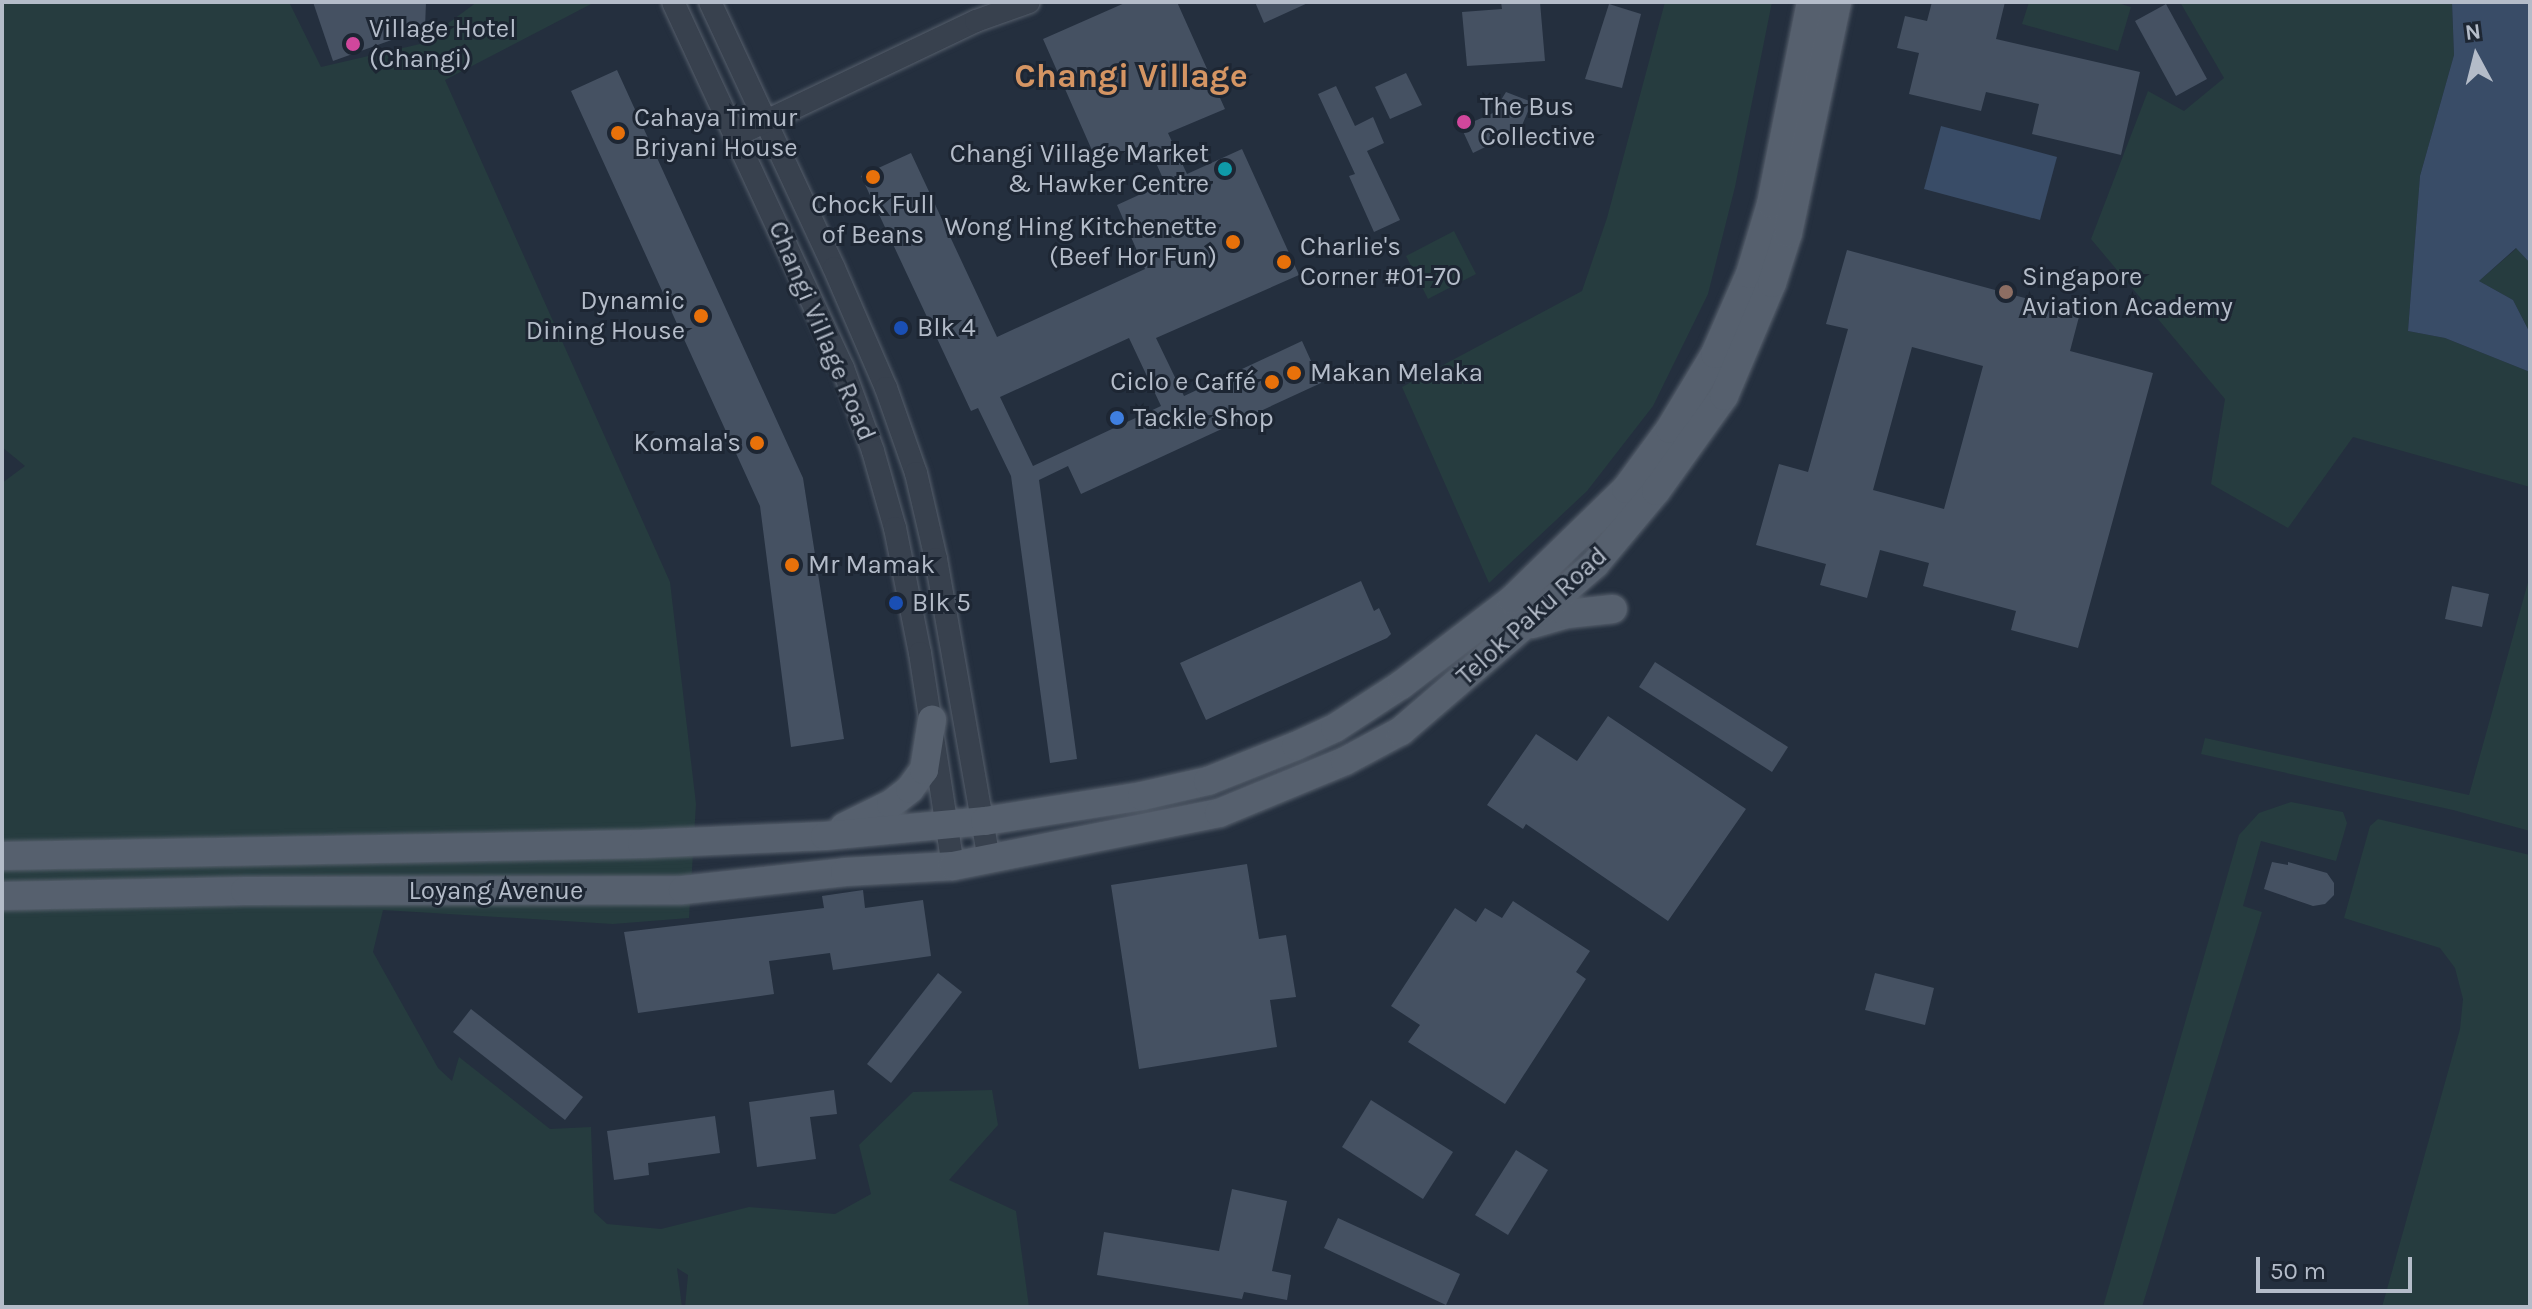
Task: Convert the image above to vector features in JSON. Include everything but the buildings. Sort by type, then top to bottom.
[{"type":"main road","name":"Telok Paku Road","points":[[985,821],[1190,787],[1322,734],[1427,667],[1512,600],[1576,539],[1626,489],[1670,429],[1715,354],[1750,274],[1771,204],[1811,2]]},
{"type":"main road","name":"Telok Paku Road","points":[[989,860],[1219,813],[1345,761],[1401,731],[1595,564],[1656,491],[1724,396],[1772,283],[1788,233],[1837,2]]},
{"type":"main road","points":[[1525,626],[1567,614],[1613,609]]},
{"type":"main road","points":[[825,836],[891,804],[910,789],[924,770],[932,720]]},
{"type":"main road","name":"Loyang Avenue","points":[[2,856],[656,844],[825,836],[985,821]]},
{"type":"main road","name":"Loyang Avenue","points":[[2,896],[245,891],[683,890],[845,872],[953,866],[989,860]]},
{"type":"street","name":"Changi Village Road","points":[[673,2],[843,368],[873,451],[895,528],[932,720],[953,866]]},
{"type":"street","name":"Changi Village Road","points":[[710,2],[886,388],[916,473],[936,559],[985,821],[989,860]]},
{"type":"street","points":[[737,135],[988,11],[1029,2]]},
{"type":"green space","points":[[2,2],[289,2],[321,67],[420,44],[477,2],[595,2],[445,80],[670,582],[696,804],[689,918],[613,924],[383,910],[373,952],[438,1068],[452,1081],[459,1057],[550,1129],[591,1127],[594,1212],[607,1224],[661,1229],[749,1207],[835,1214],[871,1194],[859,1145],[913,1092],[992,1090],[998,1125],[949,1180],[1016,1211],[1029,1307],[685,1307],[688,1275],[677,1268],[682,1307],[2,1307],[2,483],[25,466],[2,447]]},
{"type":"green space","points":[[1665,2],[1772,2],[1735,187],[1708,294],[1653,406],[1587,491],[1489,583],[1402,387],[1582,291],[1607,218]]},
{"type":"green space","points":[[2029,2],[2114,2],[2131,7],[2118,51],[2022,24]]},
{"type":"green space","points":[[2180,2],[2452,2],[2454,55],[2420,176],[2408,331],[2445,338],[2530,372],[2530,487],[2353,437],[2288,528],[2211,484],[2225,399],[2091,239],[2148,91],[2184,111],[2224,78]]},
{"type":"green space","points":[[1454,231],[1476,274],[1428,299],[1406,256]]},
{"type":"green space","points":[[2517,248],[2530,263],[2530,333],[2513,300],[2479,281]]},
{"type":"green space","points":[[2530,575],[2530,831],[2453,810],[2201,754],[2205,738],[2469,795]]},
{"type":"green space","points":[[2291,802],[2343,812],[2347,823],[2336,861],[2261,841],[2243,906],[2262,912],[2142,1307],[2103,1307],[2239,835],[2259,813]]},
{"type":"green space","points":[[2378,819],[2530,855],[2530,1307],[2382,1307],[2460,1029],[2463,999],[2455,968],[2440,948],[2344,918],[2370,826]]},
{"type":"water","points":[[2452,2],[2530,2],[2530,263],[2516,248],[2479,281],[2513,300],[2530,333],[2530,372],[2445,338],[2408,331],[2420,176],[2454,55]]},
{"type":"water","points":[[1941,126],[2057,157],[2040,220],[1924,189]]},
{"type":"place","name":"Village Hotel (Changi)","points":[[353,44]]},
{"type":"place","name":"The Bus Collective","points":[[1464,122]]},
{"type":"place","name":"Cahaya Timur Briyani House","points":[[618,133]]},
{"type":"place","name":"Changi Village Market & Hawker Centre","points":[[1225,169]]},
{"type":"place","name":"Chock Full of Beans","points":[[873,177]]},
{"type":"place","name":"Wong Hing Kitchenette (Beef Hor Fun)","points":[[1233,242]]},
{"type":"place","name":"Charlie's Corner #01-70","points":[[1284,262]]},
{"type":"place","name":"Singapore Aviation Academy","points":[[2006,292]]},
{"type":"place","name":"Dynamic Dining House","points":[[701,316]]},
{"type":"place","name":"Blk 4","points":[[901,328]]},
{"type":"place","name":"Makan Melaka","points":[[1294,373]]},
{"type":"place","name":"Ciclo e Caffé","points":[[1272,382]]},
{"type":"place","name":"Tackle Shop","points":[[1117,418]]},
{"type":"place","name":"Komala's","points":[[757,443]]},
{"type":"place","name":"Mr Mamak","points":[[792,565]]},
{"type":"place","name":"Blk 5","points":[[896,603]]},
{"type":"district","name":"Changi Village","points":[[1131,77]]}]
